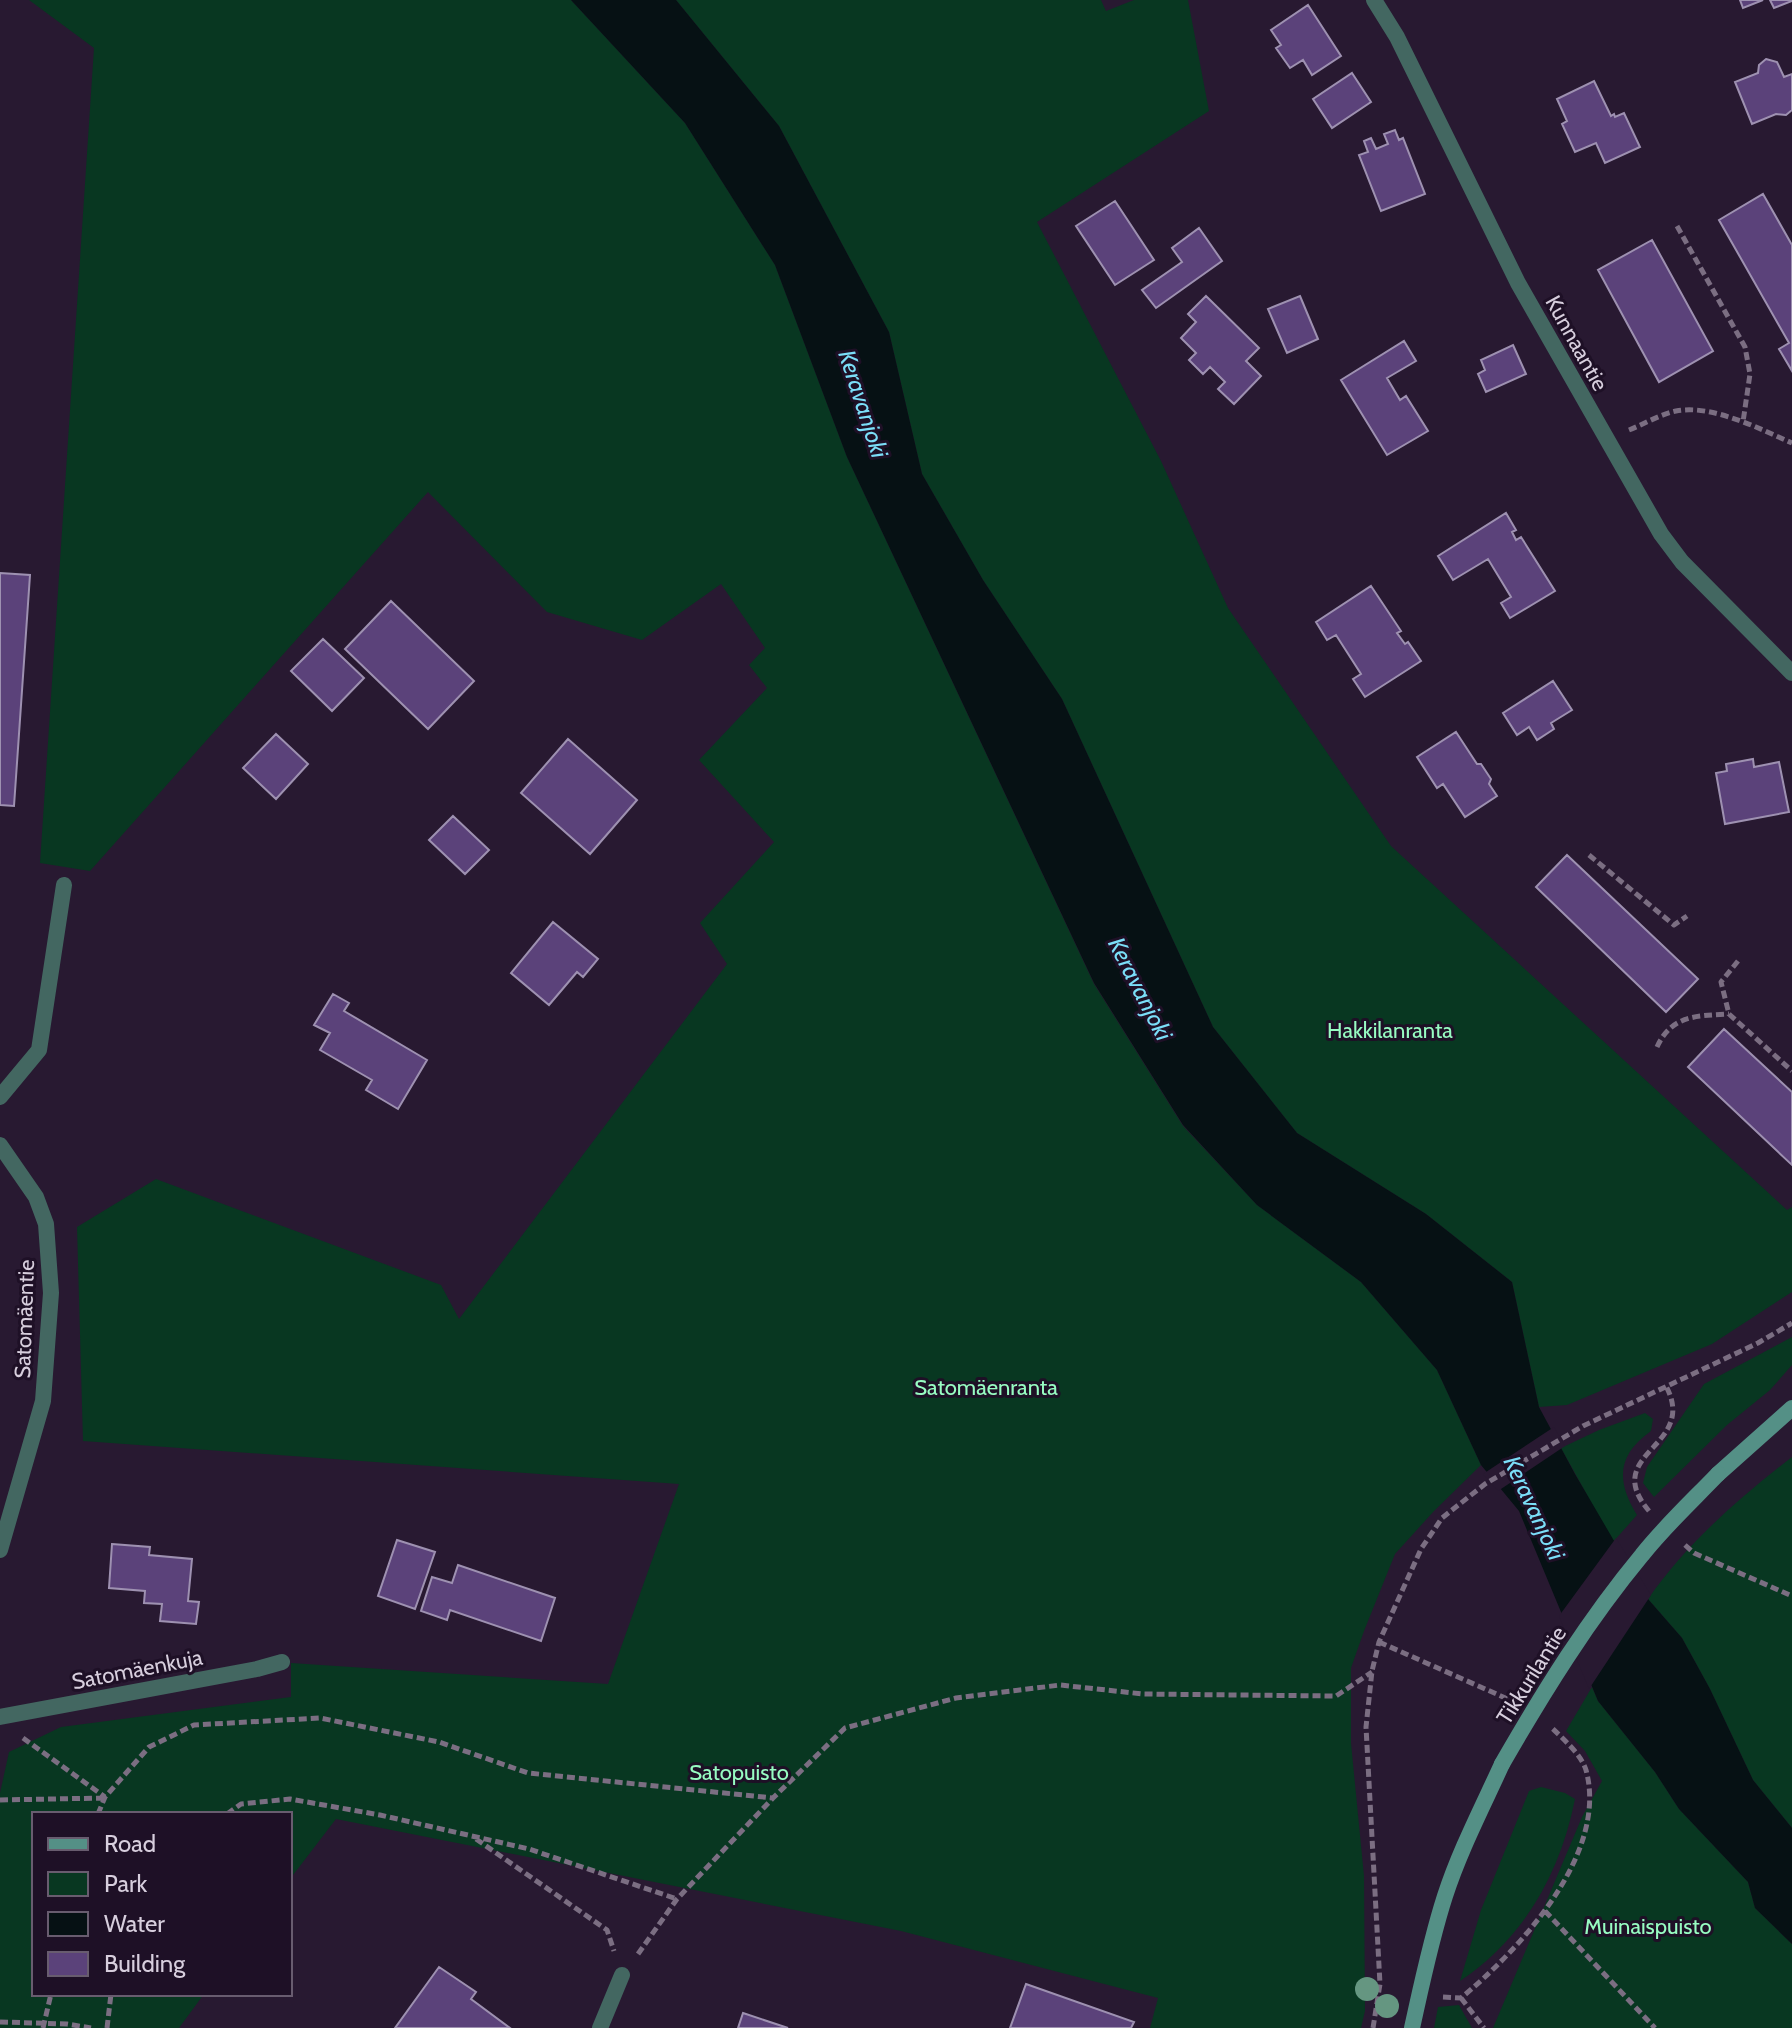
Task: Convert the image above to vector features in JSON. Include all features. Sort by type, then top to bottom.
[{"type":"main road","name":"Tikkurilantie","points":[[1412,2028],[1429,1949],[1446,1893],[1502,1764],[1546,1688],[1644,1552],[1718,1474],[1792,1408]]},
{"type":"street","name":"Kunnaantie","points":[[1374,0],[1397,37],[1518,283],[1649,516],[1682,562],[1792,673]]},
{"type":"street","points":[[0,1097],[39,1050],[64,885]]},
{"type":"street","name":"Satomäentie","points":[[0,1145],[36,1197],[46,1224],[51,1293],[43,1401],[5,1514],[0,1550]]},
{"type":"street","name":"Satomäenkuja","points":[[6,1723],[282,1662]]},
{"type":"street","points":[[600,2028],[622,1975]]},
{"type":"path","points":[[1677,226],[1745,347],[1750,374],[1743,422]]},
{"type":"path","points":[[1607,441],[1676,411],[1704,411],[1743,422],[1792,443]]},
{"type":"path","points":[[1589,855],[1674,925],[1687,916]]},
{"type":"path","points":[[1738,961],[1721,982],[1729,1014],[1792,1071]]},
{"type":"path","points":[[1657,1047],[1671,1027],[1691,1016],[1729,1014]]},
{"type":"path","points":[[1373,2028],[1380,1984],[1366,1727],[1372,1671],[1379,1642],[1421,1549],[1442,1518],[1485,1484],[1552,1443],[1626,1403],[1758,1343],[1792,1323]]},
{"type":"path","points":[[622,1975],[677,1899],[845,1728],[956,1698],[1060,1685],[1143,1694],[1336,1696],[1372,1671]]},
{"type":"path","points":[[99,1812],[105,1797],[149,1747],[194,1725],[320,1718],[439,1742],[528,1773],[773,1798]]},
{"type":"path","points":[[6,1723],[105,1797]]},
{"type":"path","points":[[0,1800],[105,1797]]},
{"type":"path","points":[[230,1812],[241,1804],[290,1799],[380,1815],[529,1849],[677,1899]]},
{"type":"path","points":[[472,1836],[607,1930],[622,1975]]},
{"type":"path","points":[[1545,1911],[1655,2028]]},
{"type":"path","points":[[44,2026],[51,1996]]},
{"type":"path","points":[[107,2028],[111,1996]]},
{"type":"path","points":[[1461,1998],[1484,2028]]},
{"type":"path","points":[[0,2022],[44,2026],[67,2024],[91,2028]]},
{"type":"green space","name":"Satomäenranta","points":[[29,0],[571,0],[685,123],[775,265],[847,457],[1094,984],[1183,1126],[1257,1205],[1361,1282],[1437,1370],[1481,1465],[1395,1554],[1351,1668],[1351,1743],[1364,1876],[1365,2011],[1361,2028],[1150,2028],[1158,1998],[901,1931],[336,1819],[292,1876],[292,1812],[32,1812],[32,1996],[203,1996],[179,2028],[0,2028],[0,1793],[9,1752],[61,1727],[291,1697],[291,1663],[608,1684],[679,1484],[83,1441],[77,1227],[156,1179],[441,1285],[459,1319],[727,964],[700,923],[774,842],[699,760],[767,688],[749,665],[765,648],[721,584],[642,640],[547,612],[428,492],[90,871],[40,863],[94,48]]},
{"type":"green space","name":"Hakkilanranta","points":[[676,0],[1101,0],[1106,11],[1134,0],[1188,0],[1209,111],[1037,222],[1161,461],[1228,608],[1391,846],[1787,1210],[1792,1207],[1792,1292],[1712,1344],[1567,1405],[1539,1407],[1512,1282],[1426,1214],[1297,1133],[1213,1027],[1062,699],[983,580],[922,474],[889,332],[779,126]]},
{"type":"green space","points":[[1792,1337],[1792,1365],[1770,1390],[1727,1425],[1654,1497],[1643,1483],[1647,1467],[1704,1384]]},
{"type":"green space","points":[[1645,1413],[1653,1419],[1651,1431],[1632,1449],[1623,1469],[1626,1491],[1637,1515],[1613,1542],[1561,1448]]},
{"type":"green space","points":[[1792,1457],[1792,1828],[1753,1780],[1682,1638],[1648,1599],[1715,1522]]},
{"type":"green space","name":"Muinaispuisto","points":[[1592,1687],[1598,1701],[1655,1772],[1679,1809],[1748,1882],[1755,1908],[1792,1944],[1792,2028],[1493,2028],[1582,1817],[1602,1781],[1585,1751],[1566,1731]]},
{"type":"green space","points":[[1541,1787],[1575,1799],[1560,1853],[1536,1902],[1521,1924],[1483,1964],[1460,1981],[1481,1910],[1529,1791]]},
{"type":"green space","points":[[1459,2005],[1472,2028],[1434,2028],[1438,2007]]},
{"type":"water","name":"Keravanjoki","points":[[571,0],[676,0],[779,126],[889,332],[922,474],[983,580],[1062,699],[1213,1027],[1297,1133],[1426,1214],[1512,1282],[1539,1407],[1648,1599],[1682,1638],[1753,1780],[1792,1828],[1792,1944],[1755,1908],[1748,1882],[1679,1809],[1655,1772],[1598,1701],[1519,1511],[1481,1465],[1437,1370],[1361,1282],[1257,1205],[1183,1125],[1094,983],[847,457],[775,265],[685,123]]},
{"type":"pier","points":[[1554,1427],[1565,1446],[1498,1491],[1483,1474]]},
{"type":"pier","points":[[1616,1538],[1651,1595],[1589,1689],[1559,1616]]},
{"type":"building","points":[[1740,0],[1763,0],[1743,8]]},
{"type":"building","points":[[1770,0],[1792,0],[1792,1],[1774,8]]},
{"type":"building","points":[[1308,5],[1341,56],[1312,75],[1303,60],[1290,68],[1276,48],[1281,45],[1271,30]]},
{"type":"building","points":[[1766,59],[1777,62],[1784,77],[1792,74],[1792,110],[1786,115],[1776,114],[1752,124],[1735,82],[1758,73],[1759,65]]},
{"type":"building","points":[[1352,73],[1371,102],[1332,128],[1313,99]]},
{"type":"building","points":[[1594,81],[1611,116],[1624,113],[1640,147],[1605,163],[1596,143],[1575,152],[1562,124],[1567,121],[1557,99]]},
{"type":"building","points":[[1395,130],[1399,140],[1403,138],[1425,194],[1381,211],[1359,155],[1368,152],[1364,141],[1371,138],[1376,149],[1388,144],[1384,134]]},
{"type":"building","points":[[1763,194],[1792,245],[1792,371],[1779,349],[1789,343],[1719,220]]},
{"type":"building","points":[[1115,201],[1154,260],[1115,285],[1076,226]]},
{"type":"building","points":[[1199,228],[1222,261],[1156,308],[1142,290],[1182,262],[1172,248]]},
{"type":"building","points":[[1652,240],[1713,351],[1659,382],[1598,270]]},
{"type":"building","points":[[1206,296],[1259,348],[1246,361],[1261,376],[1234,404],[1218,389],[1225,382],[1210,367],[1203,374],[1189,360],[1196,353],[1181,338],[1196,322],[1188,314]]},
{"type":"building","points":[[1300,296],[1318,339],[1287,353],[1268,309]]},
{"type":"building","points":[[1404,341],[1416,361],[1387,378],[1400,400],[1406,396],[1428,431],[1387,455],[1341,380]]},
{"type":"building","points":[[1513,345],[1526,374],[1486,392],[1478,374],[1485,370],[1481,360]]},
{"type":"building","points":[[1506,513],[1516,530],[1512,532],[1516,540],[1521,537],[1555,591],[1510,618],[1501,603],[1511,597],[1488,559],[1453,580],[1438,556]]},
{"type":"building","points":[[0,573],[30,575],[14,806],[0,805]]},
{"type":"building","points":[[1371,586],[1401,631],[1397,633],[1405,644],[1408,642],[1421,661],[1365,697],[1353,679],[1361,674],[1336,635],[1327,640],[1316,622]]},
{"type":"building","points":[[391,601],[474,681],[428,729],[345,649]]},
{"type":"building","points":[[323,639],[364,678],[332,711],[291,671]]},
{"type":"building","points":[[1553,681],[1572,710],[1551,723],[1554,729],[1537,740],[1529,727],[1517,735],[1503,713]]},
{"type":"building","points":[[1456,732],[1491,779],[1489,784],[1497,796],[1465,817],[1443,784],[1437,788],[1417,757]]},
{"type":"building","points":[[276,734],[308,764],[276,799],[243,768]]},
{"type":"building","points":[[568,739],[637,800],[590,854],[521,793]]},
{"type":"building","points":[[1753,759],[1754,767],[1779,762],[1789,812],[1725,824],[1716,773],[1727,771],[1726,764]]},
{"type":"building","points":[[453,816],[489,850],[465,874],[429,840]]},
{"type":"building","points":[[1567,855],[1698,979],[1666,1012],[1536,887]]},
{"type":"building","points":[[553,922],[598,959],[583,977],[577,972],[549,1005],[511,973]]},
{"type":"building","points":[[333,994],[349,1003],[344,1011],[427,1060],[398,1109],[366,1090],[372,1080],[320,1050],[330,1033],[314,1025]]},
{"type":"building","points":[[1724,1029],[1792,1092],[1792,1165],[1688,1067]]},
{"type":"building","points":[[397,1540],[435,1552],[415,1609],[378,1596]]},
{"type":"building","points":[[112,1544],[150,1547],[149,1555],[192,1559],[188,1601],[199,1602],[196,1624],[160,1621],[162,1604],[144,1603],[145,1591],[109,1588]]},
{"type":"building","points":[[458,1565],[555,1598],[541,1641],[450,1610],[447,1620],[421,1611],[432,1577],[452,1583]]},
{"type":"building","points":[[439,1967],[476,1992],[471,1999],[510,2028],[395,2028]]},
{"type":"building","points":[[1026,1984],[1134,2022],[1131,2028],[1010,2028]]},
{"type":"building","points":[[743,2013],[788,2028],[738,2028]]},
{"type":"park label","name":"Satopuisto","points":[[739,1772]]}]
